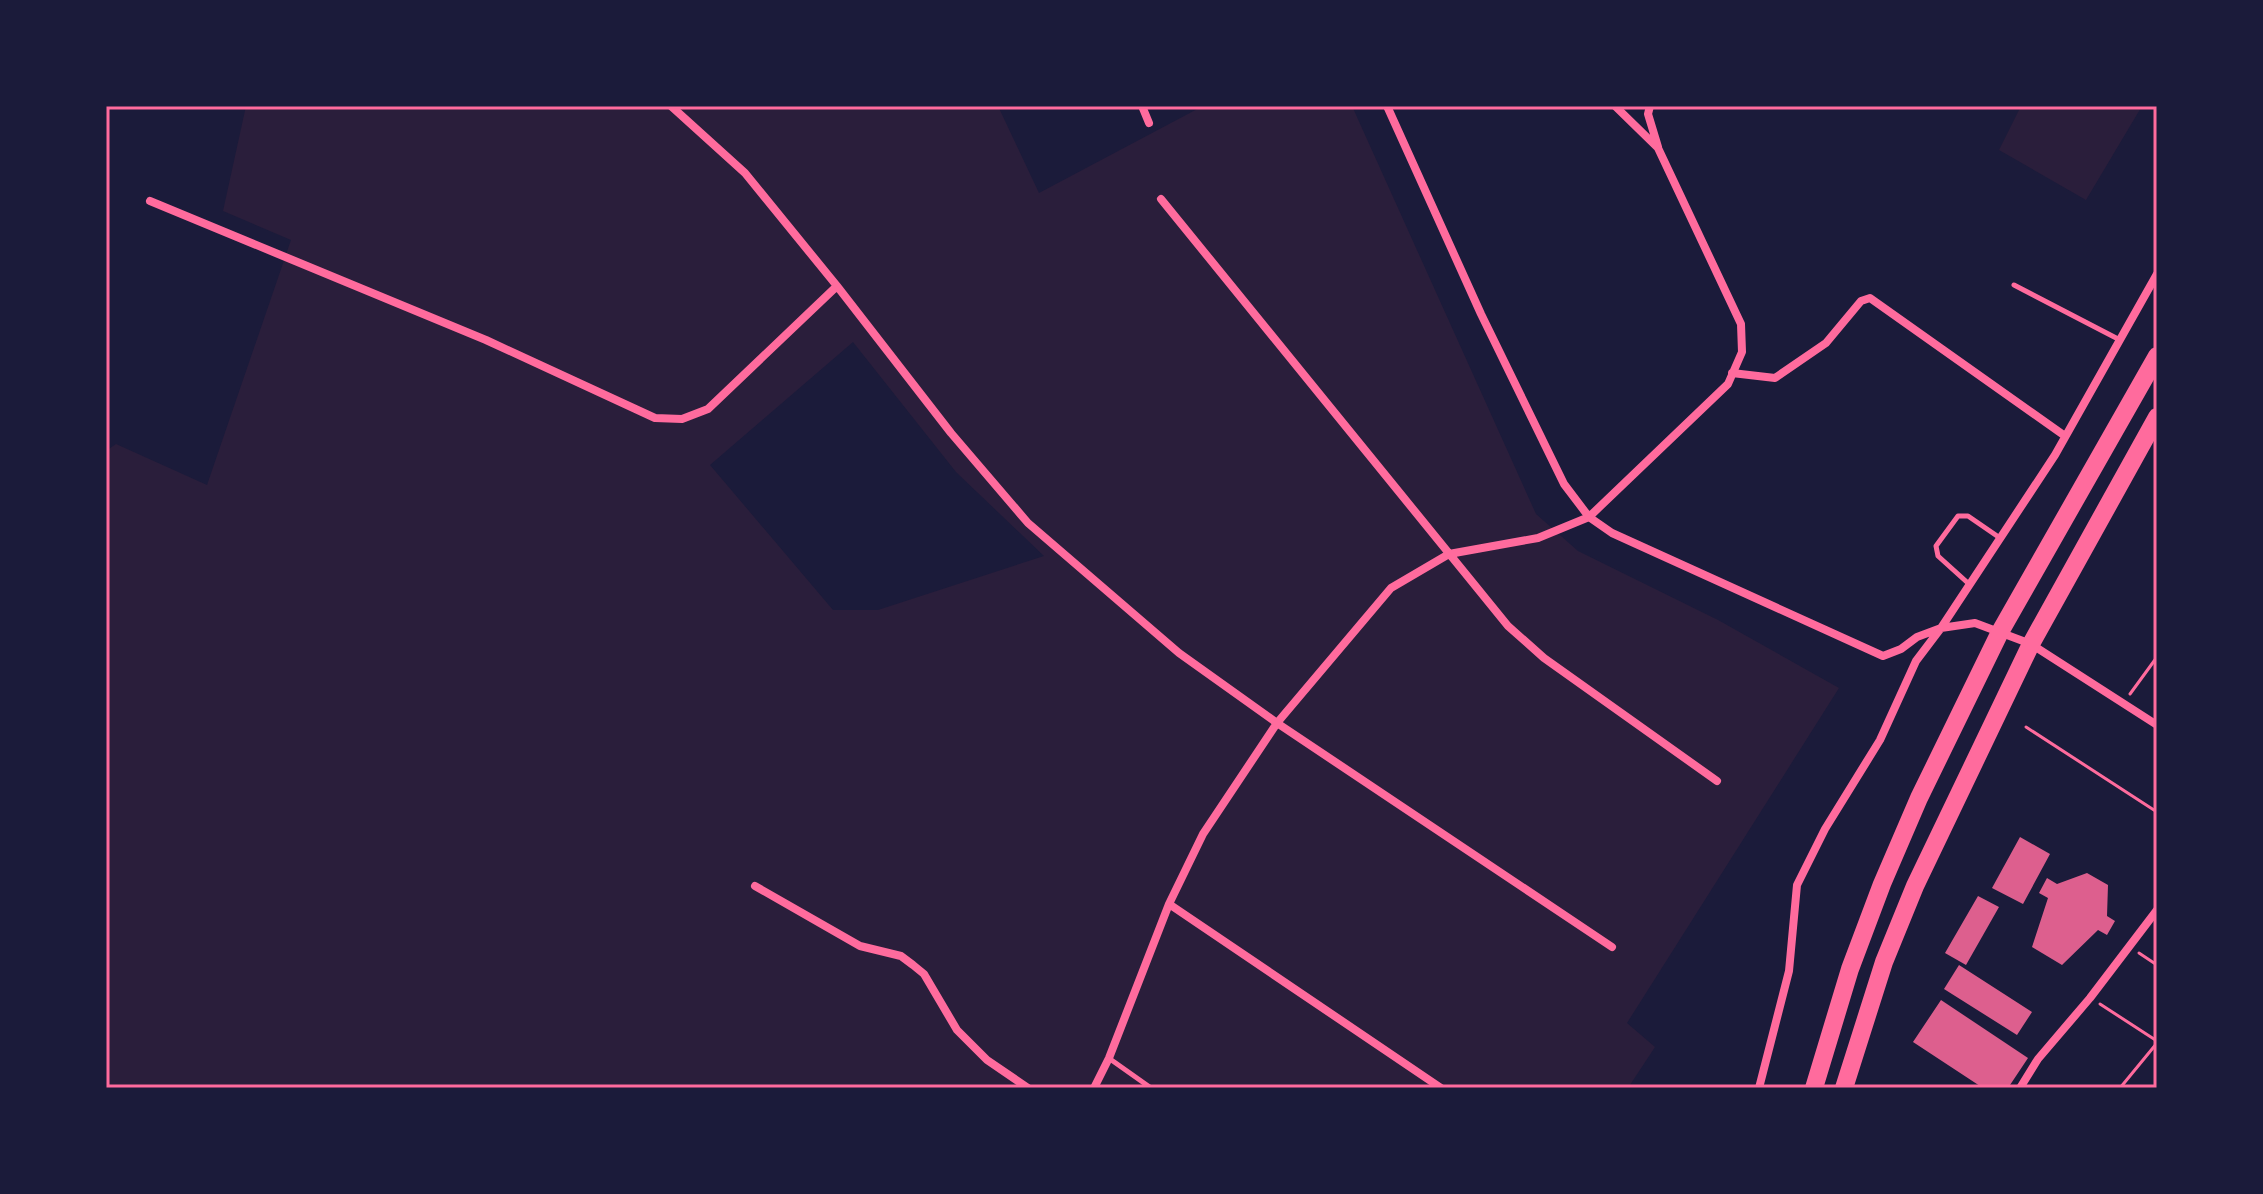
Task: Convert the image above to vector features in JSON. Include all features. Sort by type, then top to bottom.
[{"type":"highway","points":[[1814,1088],[1850,969],[1919,798],[2000,632],[2157,356]]},
{"type":"highway","points":[[1844,1088],[1884,962],[1915,886],[2031,644],[2157,417]]},
{"type":"street","points":[[671,106],[745,173],[951,433],[1028,523],[1179,653],[1277,723],[1612,947]]},
{"type":"street","points":[[1142,106],[1149,123]]},
{"type":"street","points":[[1387,106],[1481,314],[1564,484],[1589,517],[1612,533],[1883,656],[1941,628],[1975,623],[2000,632],[2031,644],[2157,725]]},
{"type":"street","points":[[1615,106],[1658,148]]},
{"type":"street","points":[[1094,1088],[1109,1058],[1169,904],[1203,834],[1277,723],[1391,588],[1449,554],[1538,538],[1589,517],[1728,384],[1742,352],[1741,324],[1658,148],[1648,114],[1650,106]]},
{"type":"street","points":[[1161,199],[1508,626],[1544,658],[1717,781]]},
{"type":"street","points":[[150,201],[486,340],[655,418],[682,419],[708,409],[837,286]]},
{"type":"street","points":[[1759,1088],[1789,971],[1797,885],[1825,829],[1880,740],[1916,661],[2001,538],[2065,436],[2157,274]]},
{"type":"street","points":[[1732,373],[1775,378],[1826,343],[1861,301],[1870,298],[2065,436]]},
{"type":"street","points":[[755,886],[860,946],[901,956],[924,974],[957,1030],[987,1060],[1028,1088]]},
{"type":"street","points":[[1169,904],[1441,1088]]},
{"type":"street","points":[[2020,1088],[2038,1059],[2090,998],[2157,910]]},
{"type":"lane","points":[[2014,285],[2120,340]]},
{"type":"lane","points":[[1970,584],[1938,556],[1936,546],[1958,516],[1963,515],[2001,538]]},
{"type":"lane","points":[[1109,1058],[1151,1088]]},
{"type":"path","points":[[2122,703],[2157,657]]},
{"type":"path","points":[[2026,727],[2157,812]]},
{"type":"path","points":[[2129,947],[2157,965]]},
{"type":"path","points":[[2090,998],[2157,1042],[2120,1088]]},
{"type":"shaded area","points":[[246,106],[998,106],[1039,193],[1203,106],[1352,106],[1536,514],[1578,551],[1718,620],[1839,688],[1627,1023],[1655,1047],[1628,1088],[106,1088],[106,451],[116,444],[207,485],[291,240],[223,211]],"holes":[[[853,342],[956,472],[1044,556],[878,610],[833,610],[710,465]]]},
{"type":"shaded area","points":[[2021,106],[2142,106],[2086,200],[1999,150]]},
{"type":"building","points":[[2020,837],[2050,854],[2023,904],[1992,888]]},
{"type":"building","points":[[2087,873],[2108,885],[2107,916],[2115,921],[2107,935],[2098,930],[2062,965],[2032,947],[2048,898],[2039,893],[2047,878],[2057,884]]},
{"type":"building","points":[[1978,896],[1999,907],[1966,965],[1945,953]]},
{"type":"building","points":[[1959,965],[2032,1012],[2017,1035],[1944,989]]},
{"type":"building","points":[[1941,1000],[2028,1058],[2008,1088],[1983,1088],[1913,1042]]}]
